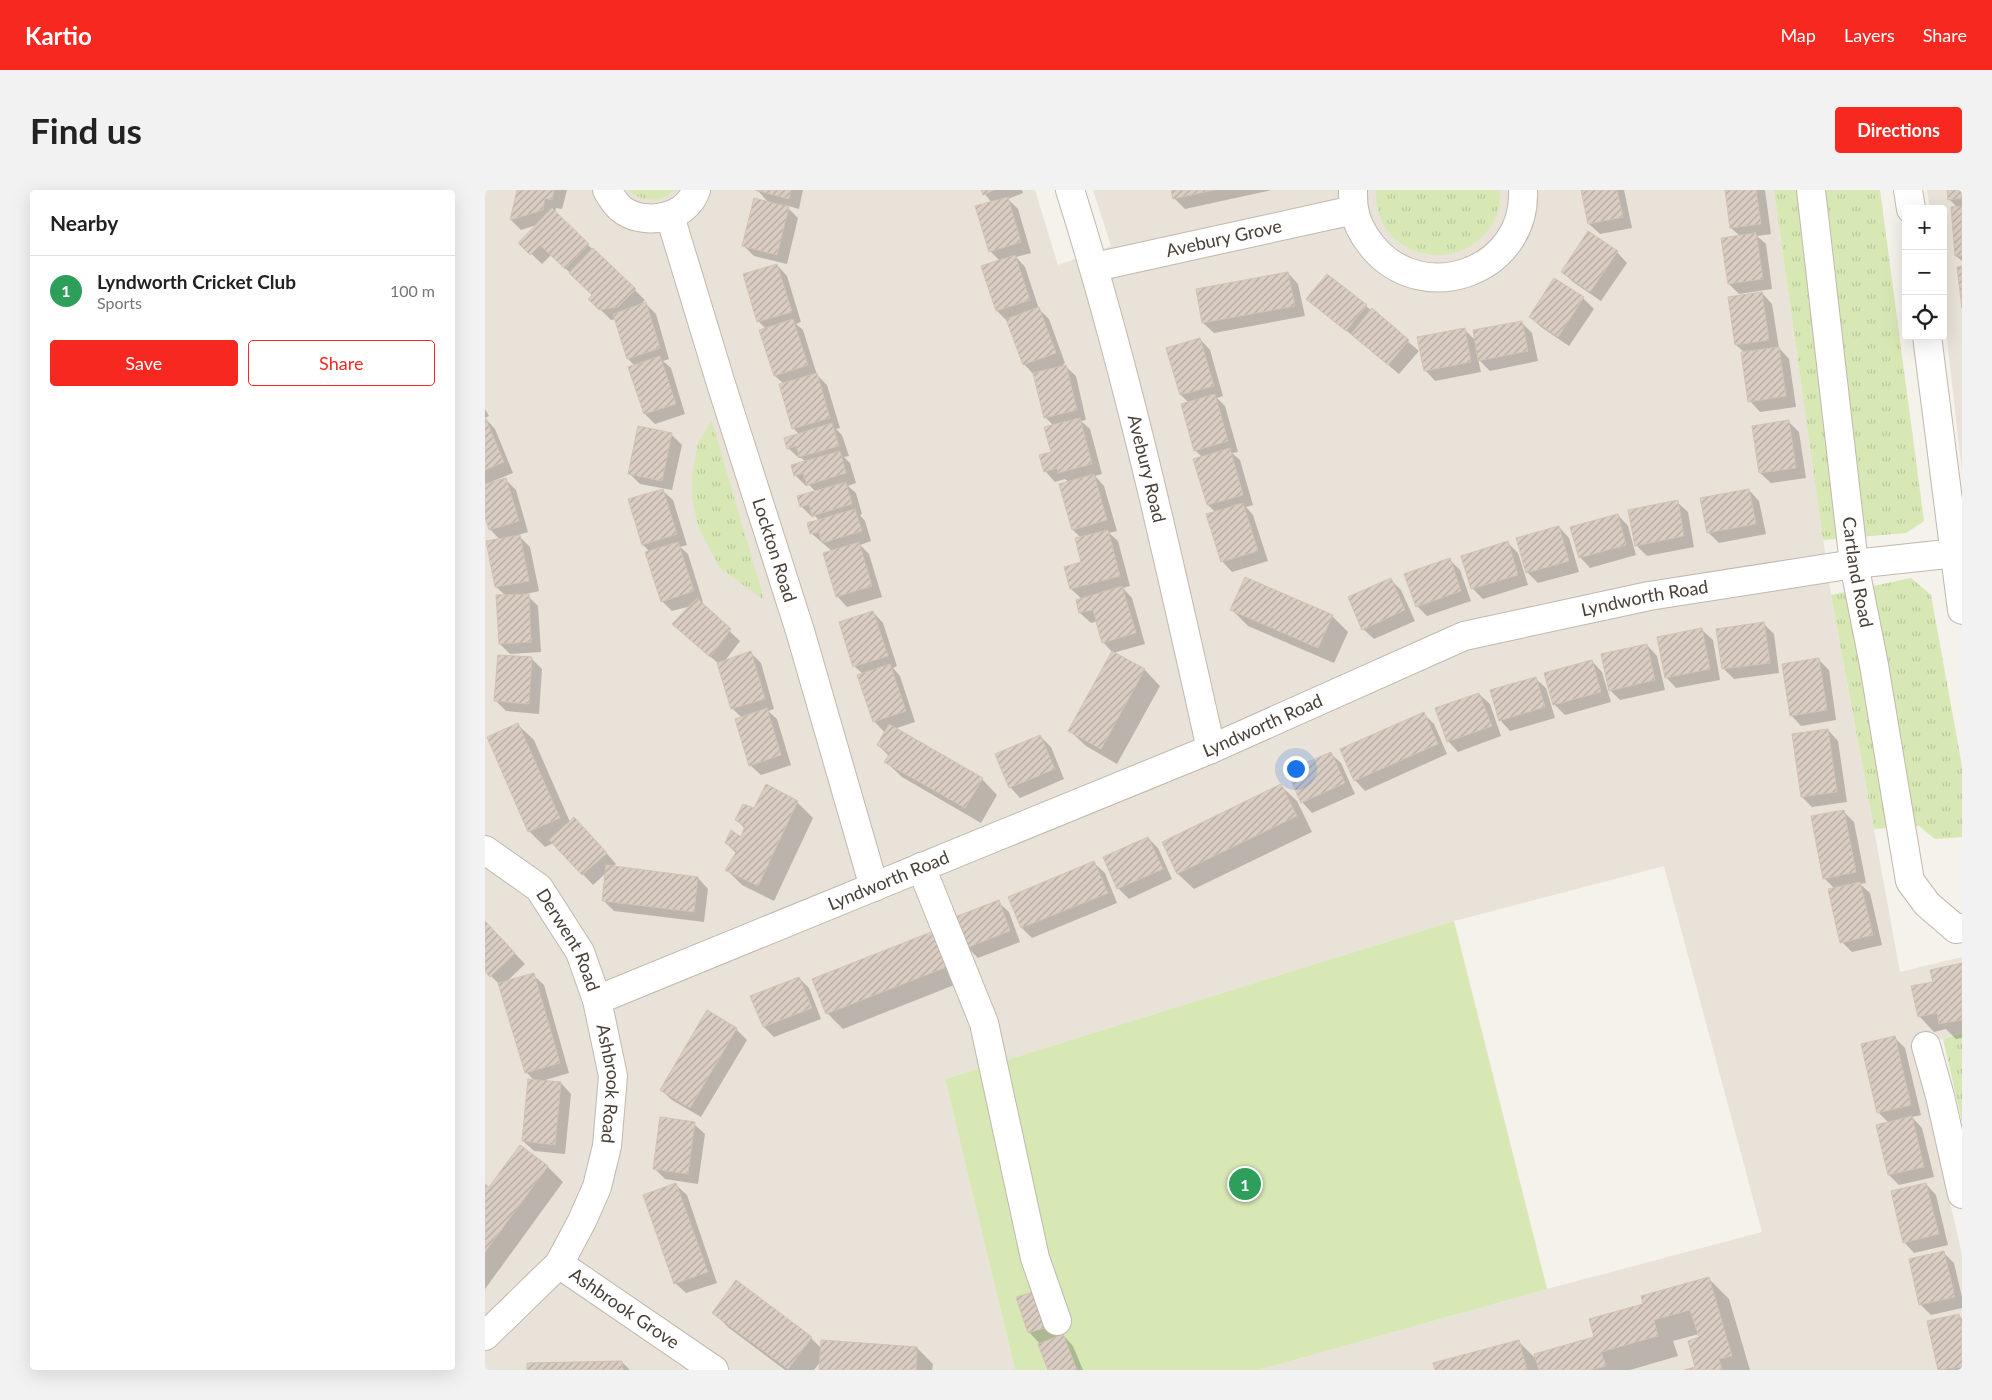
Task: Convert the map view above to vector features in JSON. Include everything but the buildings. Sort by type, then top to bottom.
[{"type":"street","points":[[607,190],[613,200],[624,211],[639,217],[655,219],[670,216],[684,207],[696,190]]},
{"type":"street","name":"Avebury Road","points":[[1070,190],[1095,267],[1154,496],[1211,749]]},
{"type":"street","name":"Avebury Grove","points":[[1095,267],[1353,200],[1364,235],[1381,256],[1403,271],[1429,278],[1456,277],[1481,267],[1502,250],[1517,227],[1523,201],[1523,190]]},
{"type":"street","name":"Cartland Road","points":[[1811,190],[1854,564],[1874,665],[1910,881],[1927,904],[1956,929],[1962,928]]},
{"type":"street","points":[[1909,190],[1911,205]]},
{"type":"street","name":"Lockton Road","points":[[670,216],[800,631],[874,887]]},
{"type":"street","points":[[1928,340],[1962,610]]},
{"type":"street","name":"Lyndworth Road","points":[[597,1000],[1211,749],[1464,636],[1649,596],[1854,564],[1955,553]]},
{"type":"street","name":"Derwent Road","points":[[485,850],[539,888],[580,952],[597,1000]]},
{"type":"street","points":[[921,867],[984,1023],[1035,1258],[1057,1321]]},
{"type":"street","name":"Ashbrook Road","points":[[485,1336],[559,1264],[582,1221],[597,1186],[607,1146],[613,1076],[597,1000]]},
{"type":"street","points":[[1926,1046],[1951,1093],[1962,1194]]},
{"type":"street","name":"Ashbrook Grove","points":[[559,1264],[714,1370]]},
{"type":"shaded area","points":[[485,190],[1035,190],[1058,265],[1111,246],[1093,190],[1774,190],[1831,595],[1900,972],[1962,957],[1962,1033],[1915,1047],[1962,1255],[1962,1370],[1258,1370],[1547,1289],[1762,1232],[1664,866],[1454,921],[945,1079],[1015,1370],[485,1370]]},
{"type":"shaded area","points":[[1927,190],[1962,190],[1962,471],[1947,340],[1947,205],[1929,205]]},
{"type":"green space","points":[[628,190],[674,190],[663,198],[651,200],[639,197]]},
{"type":"green space","points":[[1376,190],[1500,190],[1499,209],[1491,226],[1476,242],[1457,252],[1438,255],[1419,252],[1402,244],[1388,230],[1379,212]]},
{"type":"green space","points":[[1774,190],[1880,190],[1924,521],[1906,533],[1823,540]]},
{"type":"green space","points":[[712,421],[764,600],[720,568],[699,529],[692,499],[692,476],[698,442]]},
{"type":"green space","points":[[1911,578],[1931,595],[1962,766],[1962,837],[1935,839],[1919,826],[1874,829],[1831,595]]},
{"type":"green space","points":[[1454,921],[1547,1289],[1258,1370],[1015,1370],[945,1079]]},
{"type":"green space","points":[[1962,1033],[1962,1122],[1943,1039]]},
{"type":"place","name":"Lyndworth Cricket Club","points":[[1245,1184]]}]
